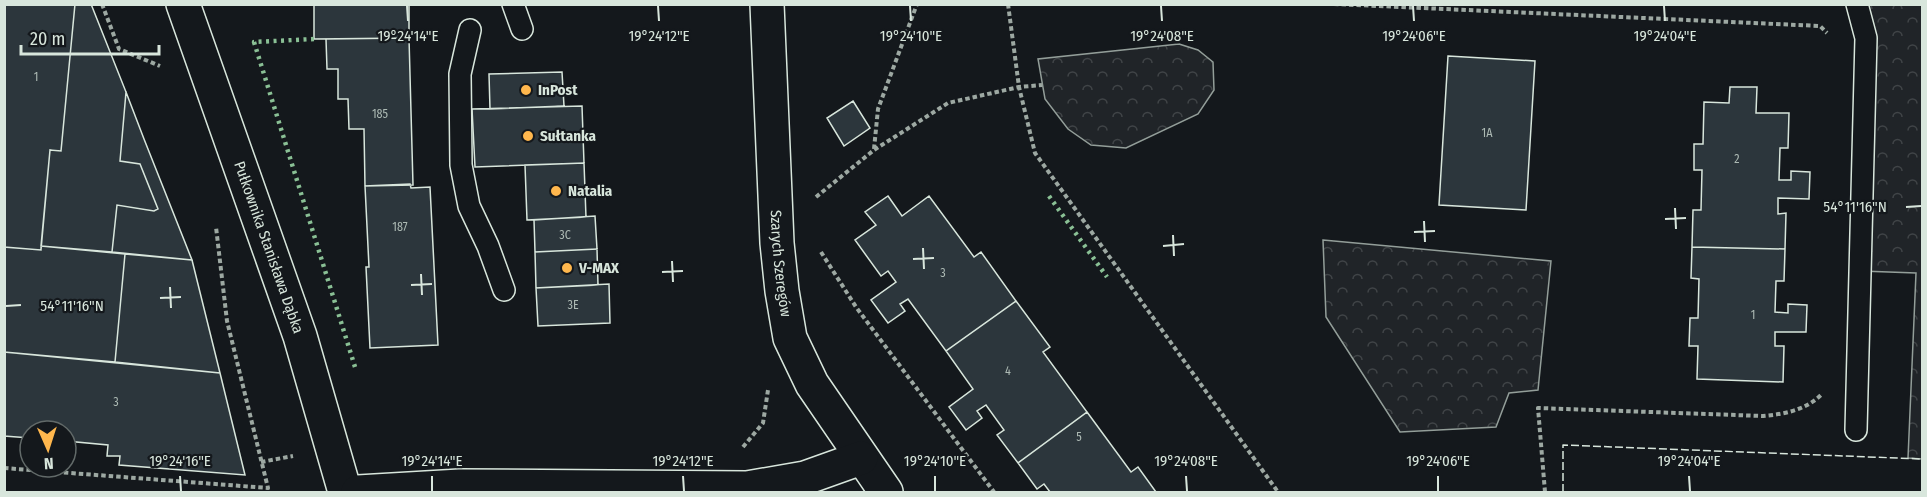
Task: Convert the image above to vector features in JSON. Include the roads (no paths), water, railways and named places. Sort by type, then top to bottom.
[{"type":"street","name":"Pułkownika Stanisława Dąbka","points":[[183,4],[300,336],[345,492]]},
{"type":"street","name":"Szarych Szeregów","points":[[767,4],[777,243],[790,338],[812,384],[886,492]]},
{"type":"street","points":[[358,492],[460,486],[747,488],[805,478],[861,458]]},
{"type":"lane","points":[[513,4],[522,28]]},
{"type":"lane","points":[[1856,430],[1866,38],[1857,4]]},
{"type":"lane","points":[[470,30],[460,74],[461,165],[469,206],[488,246],[504,290]]},
{"type":"place","name":"InPost","points":[[526,90]]},
{"type":"place","name":"Sułtanka","points":[[528,136]]},
{"type":"place","name":"Natalia","points":[[556,191]]},
{"type":"place","name":"V-MAX","points":[[567,268]]}]
